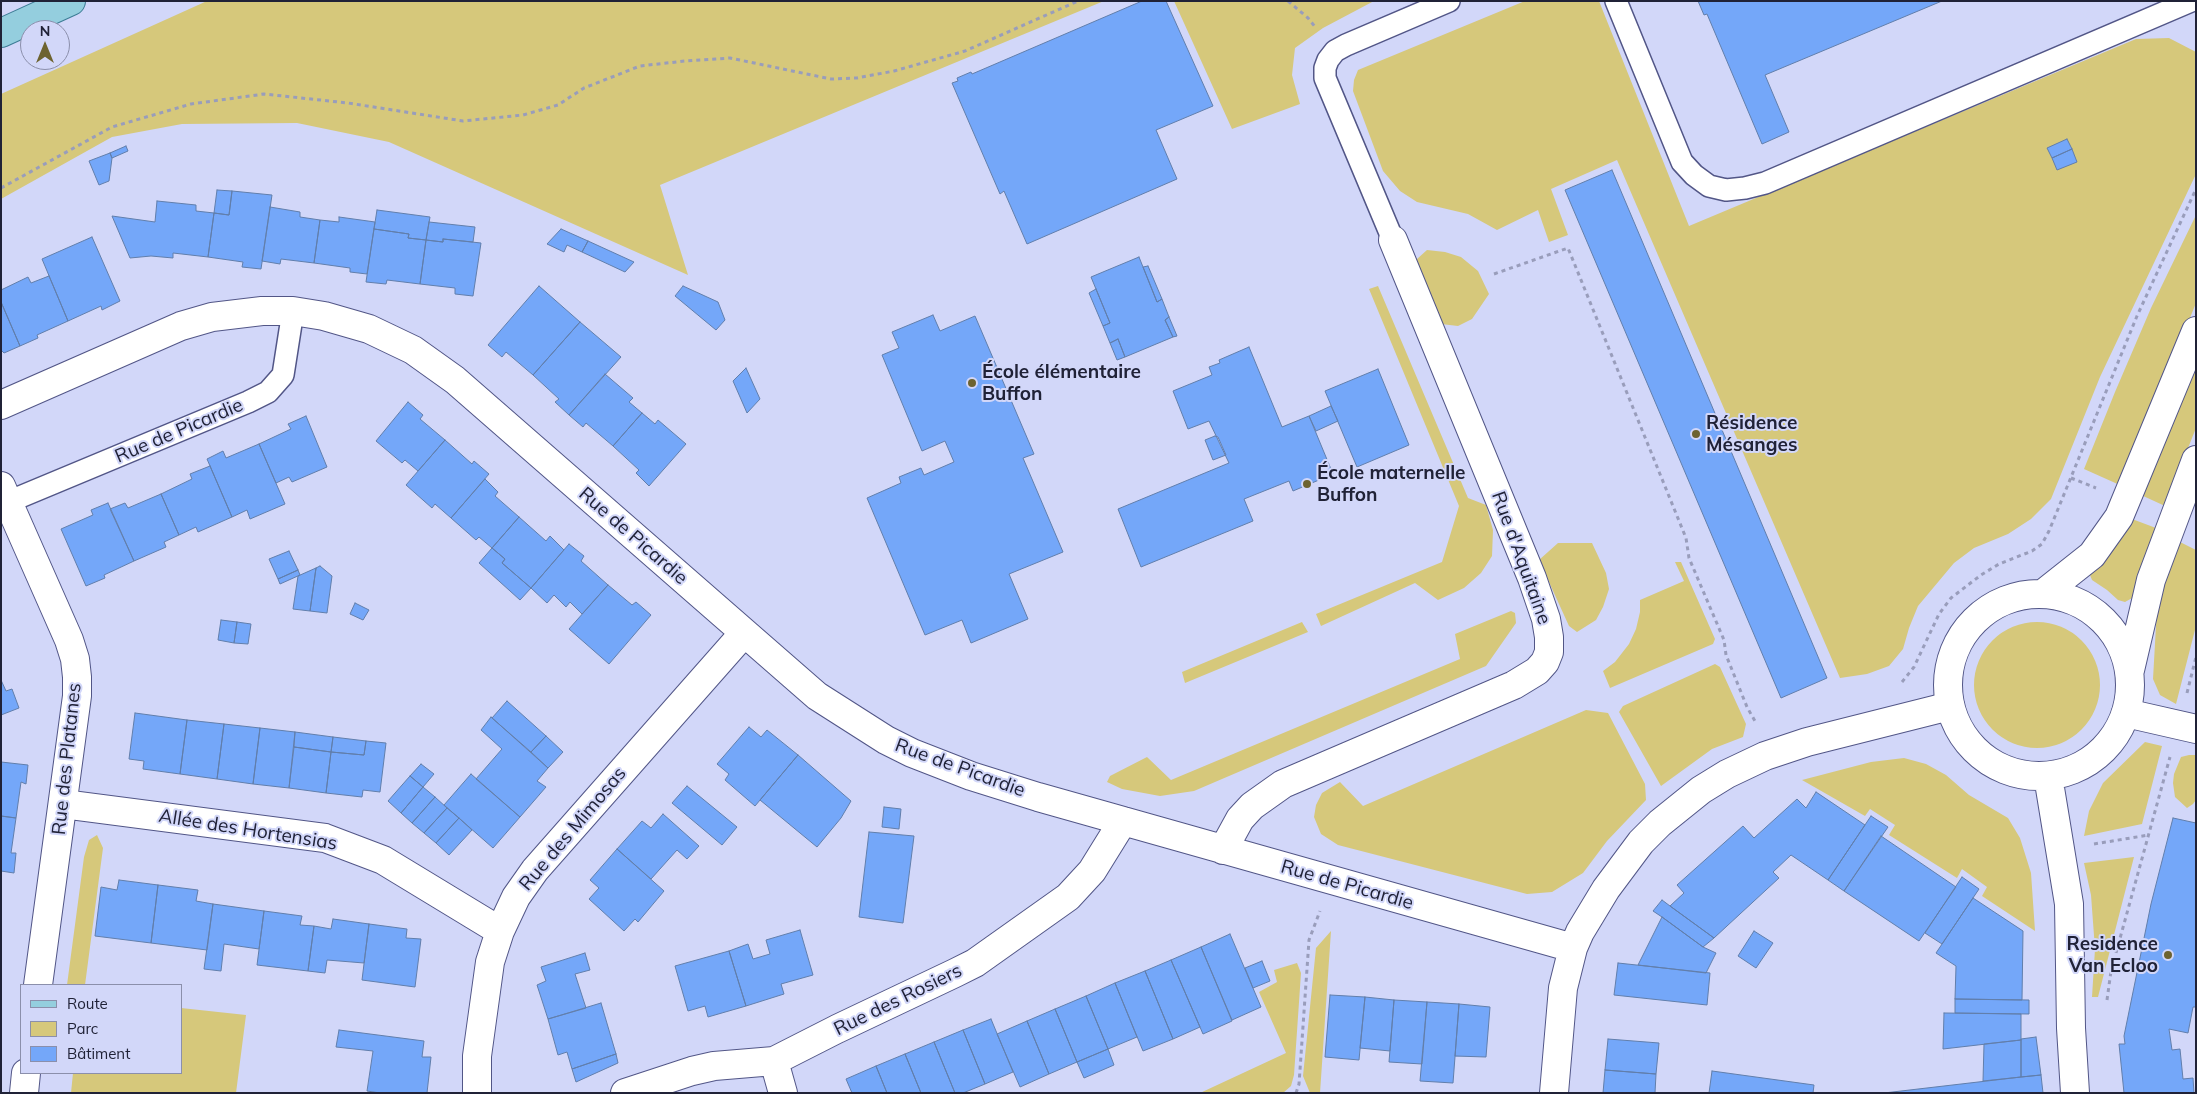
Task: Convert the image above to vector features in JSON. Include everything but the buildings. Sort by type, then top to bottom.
[{"type":"main road","points":[[1,33],[71,1]]},
{"type":"street","name":"Rue d'Aquitaine","points":[[1223,850],[1240,819],[1252,806],[1283,784],[1514,685],[1538,671],[1545,662],[1548,652],[1549,637],[1546,619],[1532,578],[1393,240]]},
{"type":"street","name":"Rue de Picardie","points":[[1,405],[181,326],[228,314],[293,311],[324,316],[369,329],[398,342],[455,380],[817,696],[886,740],[912,753],[972,776],[1223,850],[1573,948]]},
{"type":"street","points":[[2044,593],[2092,555],[2119,517],[2196,331]]},
{"type":"street","points":[[2130,672],[2120,642],[2101,617],[2074,600],[2044,593],[2023,595],[2002,601],[1984,612],[1968,626],[1957,644],[1950,664],[1947,686],[1950,706],[1964,737],[1987,759],[2006,770],[2016,773],[2048,776],[2078,767],[2096,755],[2111,741],[2126,713],[2130,693],[2130,672],[2151,580],[2196,460]]},
{"type":"street","name":"Rue des Platanes","points":[[5,494],[69,640],[75,659],[77,696],[38,984]]},
{"type":"street","name":"Rue des Mimosas","points":[[477,1093],[477,1056],[490,962],[500,931],[516,897],[535,870],[744,633]]},
{"type":"street","points":[[1554,1093],[1563,988],[1573,948],[1580,932],[1606,888],[1636,848],[1660,823],[1701,790],[1747,764],[1786,748],[1950,706]]},
{"type":"street","points":[[2126,713],[2187,727]]},
{"type":"street","points":[[2048,776],[2069,904],[2071,1028],[2075,1093]]},
{"type":"street","name":"Allée des Hortensias","points":[[63,804],[326,838],[383,860],[500,931]]},
{"type":"street","name":"Rue des Rosiers","points":[[625,1093],[692,1071],[714,1066],[774,1061],[975,963],[1068,897],[1092,871],[1123,821]]},
{"type":"street","points":[[774,1061],[783,1093]]},
{"type":"street","points":[[24,1093],[26,1074]]},
{"type":"lane","points":[[1393,240],[1325,78],[1328,60],[1346,44],[1449,1]]},
{"type":"lane","points":[[1616,1],[1682,162],[1709,186],[1726,190],[1765,183],[2191,1]]},
{"type":"lane","name":"Rue de Picardie","points":[[5,494],[248,402],[268,392],[275,387],[283,375],[293,311]]},
{"type":"path","points":[[1,188],[112,127],[191,104],[264,94],[348,103],[463,121],[524,116],[558,105],[584,88],[640,66],[685,61],[730,58],[831,79],[857,78],[894,71],[965,51],[1078,1]]},
{"type":"path","points":[[1288,1],[1308,18],[1336,51]]},
{"type":"path","points":[[1900,684],[1914,667],[1939,614],[1951,598],[1981,574],[1999,564],[2032,551],[2042,544],[2137,316],[2196,189]]},
{"type":"path","points":[[1494,274],[1568,248],[1686,538],[1689,558],[1724,640],[1726,655],[1747,707],[1760,730]]},
{"type":"path","points":[[2106,1005],[2111,971],[2149,834],[2187,727],[2196,657]]},
{"type":"path","points":[[2061,850],[2149,834]]},
{"type":"path","points":[[1296,1093],[1299,1084],[1309,940],[1331,880]]},
{"type":"green space","points":[[207,1],[1104,1],[660,185],[688,275],[389,142],[297,123],[182,124],[112,137],[1,199],[1,94],[54,70],[70,70],[70,63]]},
{"type":"green space","points":[[1174,1],[1374,1],[1323,28],[1295,48],[1292,75],[1300,104],[1232,129]]},
{"type":"green space","points":[[1525,1],[1599,1],[1689,226],[2136,39],[2169,38],[2196,52],[2196,174],[2100,377],[2051,499],[2031,519],[2008,534],[1974,548],[1954,563],[1918,606],[1903,649],[1889,666],[1867,674],[1840,678],[1617,160],[1551,189],[1568,235],[1549,242],[1538,210],[1497,230],[1468,214],[1417,202],[1400,191],[1383,171],[1353,91],[1354,80],[1358,70]]},
{"type":"green space","points":[[2196,215],[2196,303],[2122,486],[2084,469],[2151,308]]},
{"type":"green space","points":[[1427,250],[1445,252],[1461,257],[1478,271],[1489,294],[1472,319],[1458,326],[1441,324],[1417,270],[1417,259]]},
{"type":"green space","points":[[1378,286],[1468,498],[1486,505],[1493,530],[1492,556],[1481,573],[1464,588],[1438,600],[1415,583],[1321,626],[1316,614],[1442,562],[1459,506],[1369,289]]},
{"type":"green space","points":[[2196,357],[2196,428],[2165,506],[2141,495]]},
{"type":"green space","points":[[2132,519],[2156,528],[2134,597],[2125,602],[2118,600],[2092,580],[2090,575],[2115,546]]},
{"type":"green space","points":[[2174,539],[2196,550],[2196,626],[2176,704],[2160,695],[2153,679],[2158,590]]},
{"type":"green space","points":[[1558,543],[1592,543],[1606,573],[1609,589],[1603,607],[1596,620],[1577,632],[1569,626],[1539,560]]},
{"type":"green space","points":[[1675,562],[1681,562],[1715,639],[1713,644],[1610,688],[1603,671],[1615,662],[1629,644],[1636,629],[1640,612],[1640,600],[1684,581]]},
{"type":"green space","points":[[1511,611],[1515,613],[1516,623],[1486,666],[1194,791],[1160,796],[1122,789],[1107,782],[1110,776],[1147,757],[1171,780],[1460,659],[1455,634]]},
{"type":"green space","points":[[1302,622],[1308,632],[1185,683],[1182,672]]},
{"type":"green space","points":[[2037,622],[2061,627],[2081,641],[2095,661],[2100,685],[2095,709],[2081,729],[2061,743],[2037,748],[2013,743],[1993,729],[1979,709],[1974,685],[1979,661],[1993,641],[2013,627]]},
{"type":"green space","points":[[1715,664],[1720,667],[1746,724],[1743,737],[1712,749],[1661,786],[1619,712],[1623,706]]},
{"type":"green space","points":[[1586,710],[1608,713],[1645,784],[1646,800],[1607,841],[1583,873],[1552,892],[1527,894],[1338,845],[1321,834],[1314,817],[1316,805],[1322,793],[1340,782],[1363,806]]},
{"type":"green space","points":[[2145,742],[2162,746],[2142,824],[2084,836],[2089,811],[2103,783]]},
{"type":"green space","points":[[2196,755],[2196,800],[2187,808],[2175,797],[2173,783],[2174,774],[2181,757]]},
{"type":"green space","points":[[1904,758],[1926,764],[1946,775],[1969,795],[2008,818],[2020,838],[2031,873],[2035,931],[1982,896],[1987,887],[1962,869],[1957,878],[1889,835],[1895,825],[1870,809],[1865,816],[1802,780],[1871,762]]},
{"type":"green space","points":[[97,835],[103,848],[85,984],[67,984],[84,857],[89,840]]},
{"type":"green space","points":[[2134,857],[2098,997],[2092,997],[2095,949],[2091,895],[2084,863]]},
{"type":"green space","points":[[1331,931],[1320,1093],[1310,1093],[1303,1076],[1316,948]]},
{"type":"green space","points":[[1297,963],[1301,973],[1294,1075],[1291,1086],[1283,1093],[1200,1093],[1286,1053],[1259,992],[1277,982],[1274,970]]},
{"type":"green space","points":[[182,1008],[246,1015],[236,1093],[71,1093],[73,1074],[182,1074]]},
{"type":"place","name":"École élémentaire Buffon","points":[[972,383]]},
{"type":"place","name":"Résidence Mésanges","points":[[1696,434]]},
{"type":"place","name":"École maternelle Buffon","points":[[1307,484]]},
{"type":"place","name":"Residence Van Ecloo","points":[[2168,955]]}]
